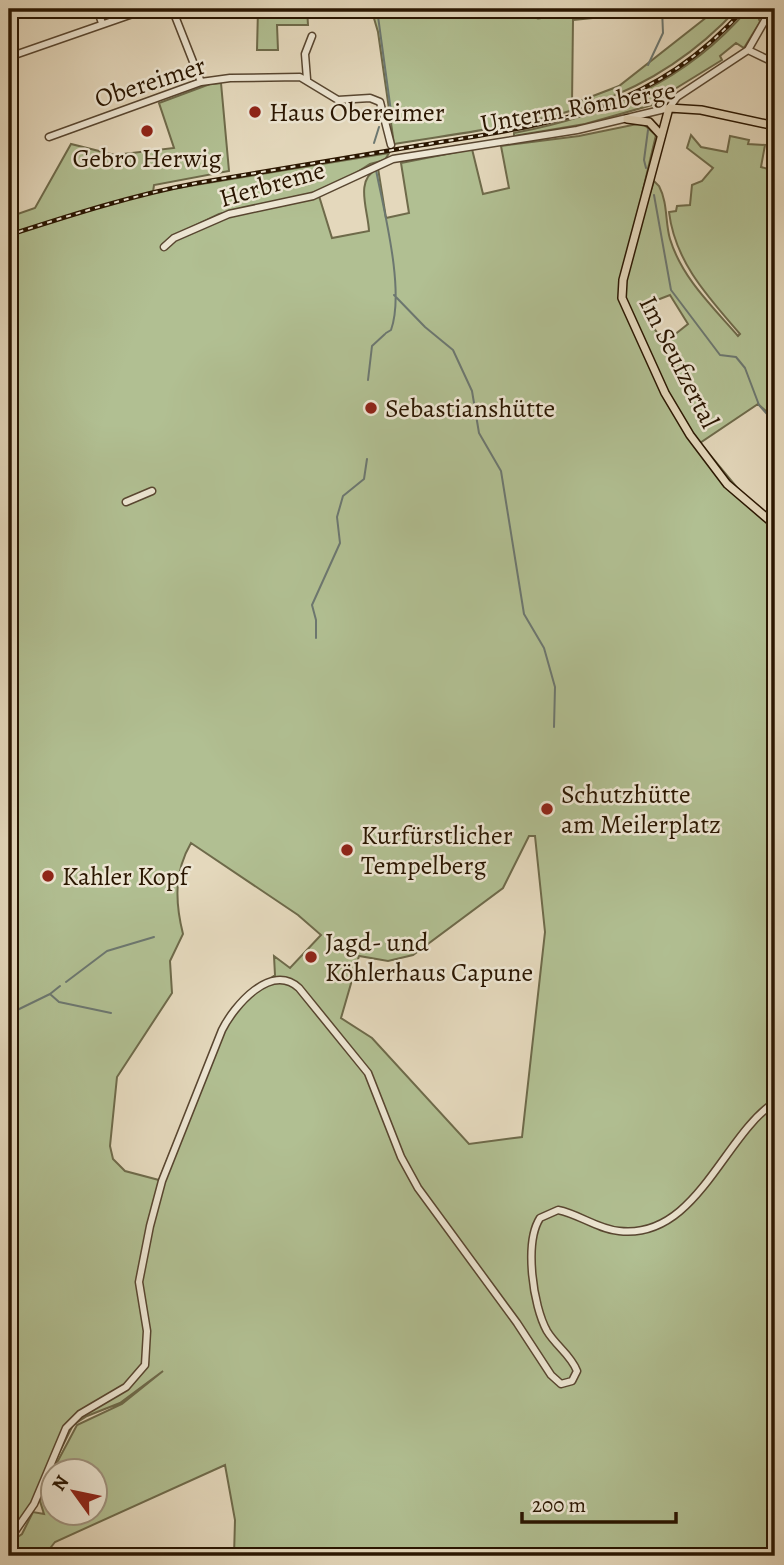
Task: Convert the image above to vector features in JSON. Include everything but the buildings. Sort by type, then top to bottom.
[{"type":"main road","name":"Unterm Römberge","points":[[669,108],[690,109],[775,126]]},
{"type":"main road","name":"Im Seufzertal","points":[[669,108],[623,280],[622,298],[666,393],[690,435],[727,484],[775,525]]},
{"type":"main road","points":[[627,119],[649,122],[661,135]]},
{"type":"street","points":[[97,9],[102,23]]},
{"type":"street","points":[[9,57],[147,9]]},
{"type":"street","points":[[169,9],[175,16],[201,82]]},
{"type":"street","points":[[669,108],[677,97],[748,50],[771,16],[754,9]]},
{"type":"street","points":[[313,36],[304,54],[309,71],[307,79],[338,100],[370,98],[380,102],[391,145]]},
{"type":"street","points":[[748,50],[775,63]]},
{"type":"street","name":"Obereimer","points":[[49,137],[201,82],[230,78],[307,79]]},
{"type":"street","points":[[688,90],[685,98],[690,109]]},
{"type":"street","name":"Unterm Römberge","points":[[392,156],[577,130],[669,108]]},
{"type":"street","name":"Herbreme","points":[[164,247],[174,238],[229,214],[322,193],[392,156]]},
{"type":"street","points":[[126,502],[152,491]]},
{"type":"street","points":[[9,1540],[34,1504],[66,1428],[80,1414],[126,1387],[145,1365],[147,1331],[139,1282],[154,1206],[226,1022],[241,1003],[271,980],[285,979],[299,988],[368,1073],[401,1157],[414,1181],[479,1275],[517,1323],[551,1375],[561,1384],[572,1381],[576,1371],[571,1359],[548,1333],[542,1316],[531,1245],[540,1218],[548,1212],[558,1210],[619,1231],[643,1230],[659,1225],[707,1181],[758,1117],[775,1102]]},
{"type":"green space","points":[[258,9],[307,9],[308,25],[277,25],[278,50],[257,50]]},
{"type":"green space","points":[[344,9],[614,9],[612,16],[573,20],[572,104],[619,86],[717,9],[737,9],[699,45],[661,72],[621,93],[536,120],[394,144],[378,32],[373,15],[345,18]]},
{"type":"green space","points":[[748,9],[756,12],[760,22],[744,48],[736,43],[720,56],[722,60],[670,92],[659,103],[585,124],[514,136],[514,133],[580,117],[642,92],[698,56]]},
{"type":"green space","points":[[221,83],[229,171],[154,185],[153,192],[389,153],[385,160],[370,164],[345,180],[307,195],[219,214],[171,237],[163,244],[239,213],[319,196],[332,238],[369,231],[364,187],[371,173],[378,168],[386,218],[409,213],[401,163],[472,149],[483,194],[509,188],[501,146],[579,136],[642,123],[656,135],[642,194],[649,196],[654,181],[659,186],[675,253],[699,291],[738,336],[740,334],[705,292],[686,263],[672,230],[669,212],[676,211],[677,206],[690,205],[692,185],[702,181],[713,168],[687,148],[691,135],[701,147],[727,152],[730,136],[749,140],[748,144],[765,145],[761,167],[775,171],[775,419],[758,404],[700,443],[744,496],[775,521],[775,1556],[234,1556],[235,1520],[225,1465],[108,1518],[108,1456],[60,1456],[77,1425],[122,1404],[163,1371],[120,1403],[87,1416],[73,1425],[58,1456],[38,1456],[38,1493],[9,1540],[9,217],[35,208],[71,144],[115,155],[174,148],[159,103],[210,84]],"holes":[[[670,295],[688,324],[664,343],[642,310],[652,302]],[[529,836],[535,836],[545,932],[522,1137],[469,1144],[372,1038],[341,1018],[359,956],[388,961],[413,955],[503,888]],[[191,843],[298,915],[321,935],[290,968],[274,956],[275,975],[239,1003],[221,1027],[159,1180],[125,1171],[113,1159],[110,1146],[117,1077],[172,993],[170,961],[183,934],[178,910],[179,876]]]},
{"type":"green space","points":[[33,1512],[38,1513],[38,1526],[90,1526],[55,1542],[44,1556],[9,1556],[9,1543],[22,1534]]},
{"type":"waterway","points":[[377,9],[392,119]]},
{"type":"waterway","points":[[648,65],[663,33],[662,9]]},
{"type":"waterway","points":[[374,143],[379,127]]},
{"type":"waterway","points":[[646,168],[644,160],[648,130]]},
{"type":"waterway","points":[[376,170],[395,273],[395,314],[391,330],[386,333]]},
{"type":"waterway","points":[[654,195],[671,290],[720,355],[736,357],[745,368],[759,405],[775,423]]},
{"type":"waterway","points":[[394,295],[425,327],[453,350],[472,391],[479,433],[501,471],[524,614],[544,648],[555,687],[554,727]]},
{"type":"waterway","points":[[368,380],[372,346],[385,334]]},
{"type":"waterway","points":[[316,638],[316,620],[312,605],[340,543],[337,517],[343,496],[364,479],[367,459]]},
{"type":"waterway","points":[[66,982],[107,951],[154,937]]},
{"type":"waterway","points":[[9,1014],[50,994],[60,986]]},
{"type":"waterway","points":[[50,994],[59,1002],[111,1013]]},
{"type":"railway","points":[[503,9],[538,17],[655,9]]},
{"type":"railway","points":[[9,235],[149,193],[514,130],[596,108],[635,92],[673,71],[709,44],[744,9]]},
{"type":"railway","points":[[761,9],[775,11]]},
{"type":"place","name":"Haus Obereimer","points":[[255,112]]},
{"type":"place","name":"Gebro Herwig","points":[[147,131]]},
{"type":"place","name":"Sebastianshütte","points":[[371,408]]},
{"type":"place","name":"Schutzhütte am Meilerplatz","points":[[547,809]]},
{"type":"place","name":"Kurfürstlicher Tempelberg","points":[[347,850]]},
{"type":"place","name":"Kahler Kopf","points":[[48,876]]},
{"type":"place","name":"Jagd- und Köhlerhaus Capune","points":[[311,957]]}]
